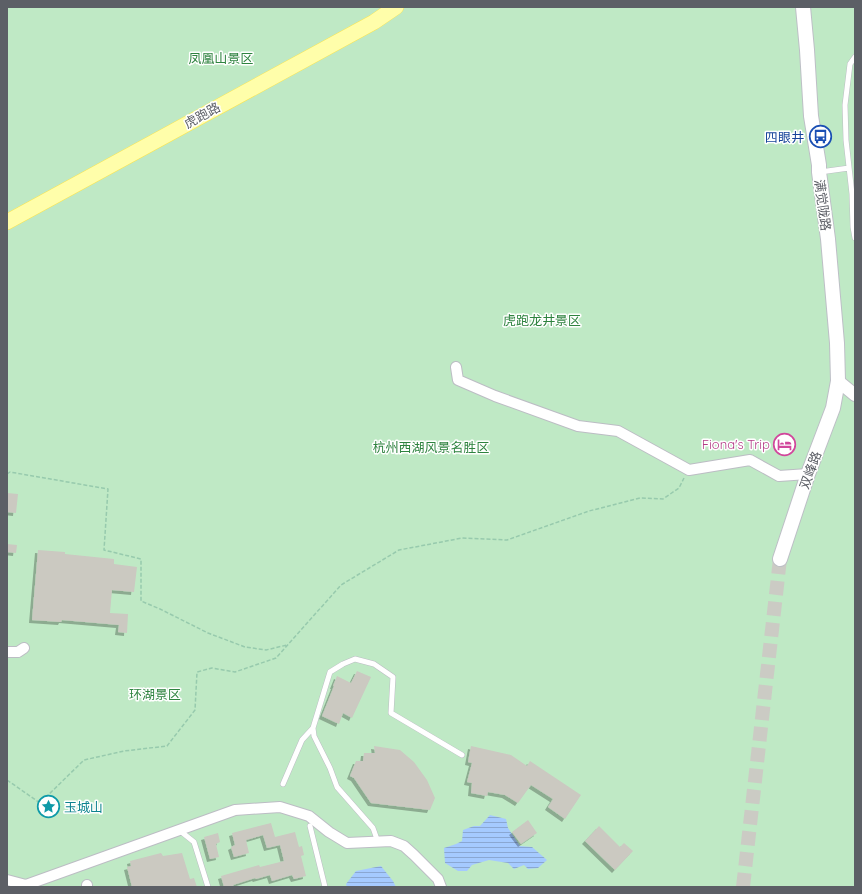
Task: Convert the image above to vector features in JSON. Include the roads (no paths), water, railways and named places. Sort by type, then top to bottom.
[{"type":"main road","name":"虎跑路","points":[[7,222],[374,22],[396,7]]},
{"type":"main road","name":"满觉陇路","points":[[803,7],[811,116],[819,164],[818,172],[828,238],[837,343],[838,381]]},
{"type":"main road","name":"双峰路","points":[[780,559],[808,474],[834,408],[838,381]]},
{"type":"street","points":[[456,367],[458,380],[496,396],[578,426],[618,431],[689,470],[750,460],[779,476],[808,474]]},
{"type":"street","points":[[838,381],[855,395]]},
{"type":"street","points":[[7,652],[18,652],[24,648]]},
{"type":"street","points":[[7,880],[26,886],[235,810],[280,807],[309,816],[328,832],[346,843],[391,841],[404,846],[438,879],[441,887]]},
{"type":"lane","points":[[855,57],[850,64],[845,105],[846,140],[855,238]]},
{"type":"lane","points":[[818,172],[849,168]]},
{"type":"lane","points":[[378,842],[374,828],[337,787],[330,768],[314,736],[313,728],[330,672],[343,664],[355,660],[374,664],[393,676],[391,713],[462,755]]},
{"type":"lane","points":[[284,784],[302,740],[313,728]]},
{"type":"lane","points":[[310,826],[325,887]]},
{"type":"lane","points":[[179,830],[194,842],[208,887]]},
{"type":"water","points":[[490,815],[506,819],[508,828],[520,846],[532,847],[547,860],[538,868],[528,869],[524,865],[514,869],[508,863],[489,860],[472,865],[467,871],[458,871],[445,863],[444,848],[462,841],[463,830],[474,826],[480,826]]},
{"type":"water","points":[[381,866],[396,887],[347,887],[346,884],[356,871]]},
{"type":"tunnel","points":[[743,887],[780,559]]},
{"type":"place","name":"四眼井","points":[[820,137]]},
{"type":"place","name":"Fiona's Trip","points":[[785,444]]},
{"type":"place","name":"玉城山","points":[[49,807]]},
{"type":"park label","name":"凤凰山景区","points":[[221,58]]},
{"type":"park label","name":"虎跑龙井景区","points":[[542,320]]},
{"type":"park label","name":"杭州西湖风景名胜区","points":[[431,447]]},
{"type":"park label","name":"环湖景区","points":[[155,694]]}]
